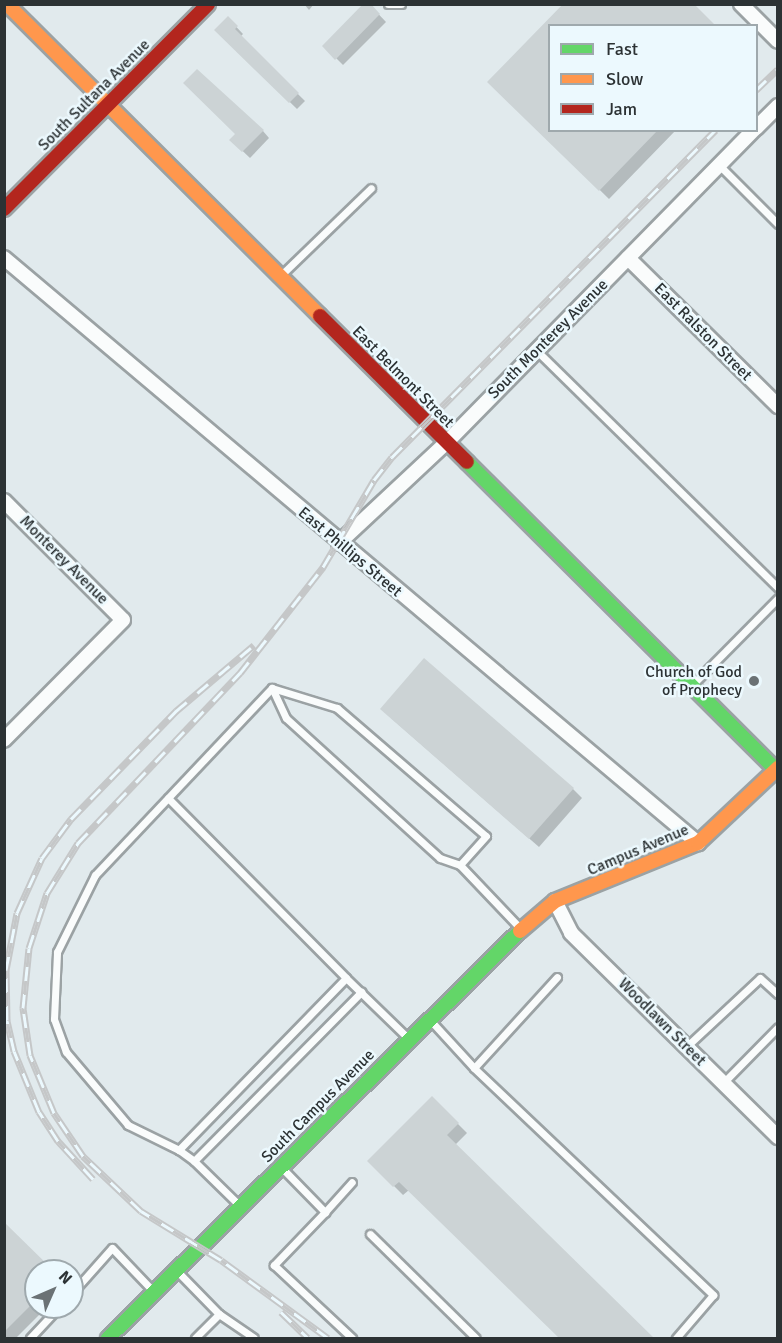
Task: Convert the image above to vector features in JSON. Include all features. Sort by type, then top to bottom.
[{"type":"street","name":"East Belmont Street","points":[[7,4],[777,770]]},
{"type":"street","points":[[741,4],[777,41]]},
{"type":"street","name":"South Sultana Avenue","points":[[4,209],[108,105],[199,7]]},
{"type":"street","name":"South Monterey Avenue","points":[[758,126],[777,106]]},
{"type":"street","name":"South Monterey Avenue","points":[[339,543],[446,443],[752,132]]},
{"type":"street","name":"East Phillips Street","points":[[4,258],[339,543],[698,843]]},
{"type":"street","name":"East Ralston Street","points":[[628,258],[777,406]]},
{"type":"street","name":"Monterey Avenue","points":[[4,501],[123,620],[4,740]]},
{"type":"street","name":"Campus Avenue","points":[[555,902],[698,843],[777,770]]},
{"type":"street","name":"South Campus Avenue","points":[[108,1338],[521,929],[555,902]]},
{"type":"street","name":"Woodlawn Street","points":[[555,902],[571,933],[777,1137]]},
{"type":"lane","points":[[388,4],[401,4]]},
{"type":"lane","points":[[719,165],[777,224]]},
{"type":"lane","points":[[280,277],[371,188]]},
{"type":"lane","points":[[537,351],[777,588]]},
{"type":"lane","points":[[691,686],[777,598]]},
{"type":"lane","points":[[240,1206],[194,1161],[179,1150],[128,1125],[66,1052],[54,1019],[57,952],[95,875],[272,688]]},
{"type":"lane","points":[[272,688],[336,708],[486,837],[460,865]]},
{"type":"lane","points":[[272,688],[286,718],[440,858],[460,865],[521,929]]},
{"type":"lane","points":[[168,798],[409,1039]]},
{"type":"lane","points":[[474,1068],[557,977]]},
{"type":"lane","points":[[179,1150],[346,978]]},
{"type":"lane","points":[[686,1047],[760,978],[777,994]]},
{"type":"lane","points":[[194,1161],[361,992]]},
{"type":"lane","points":[[429,1019],[474,1068],[713,1295],[676,1338]]},
{"type":"lane","points":[[723,1083],[777,1027]]},
{"type":"lane","points":[[280,1166],[325,1212]]},
{"type":"lane","points":[[352,1182],[274,1265],[352,1338]]},
{"type":"lane","points":[[370,1234],[476,1338]]},
{"type":"lane","points":[[84,1280],[112,1248],[154,1292]]},
{"type":"lane","points":[[176,1270],[219,1314],[254,1338]]},
{"type":"lane","points":[[195,1338],[219,1314]]},
{"type":"lane","points":[[30,1338],[48,1319]]},
{"type":"building","points":[[363,4],[371,4],[380,14],[335,60],[322,46]]},
{"type":"building","points":[[563,4],[694,4],[714,24],[548,24],[548,132],[656,132],[599,191],[487,82]]},
{"type":"building","points":[[228,16],[238,26],[235,29],[299,93],[289,103],[214,30]]},
{"type":"building","points":[[197,69],[264,130],[242,152],[229,140],[235,134],[183,83]]},
{"type":"building","points":[[424,658],[574,788],[529,839],[380,709]]},
{"type":"building","points":[[432,1096],[459,1123],[447,1135],[654,1338],[559,1338],[399,1182],[393,1187],[367,1161]]},
{"type":"building","points":[[4,1222],[42,1259],[24,1259],[24,1312],[4,1332]]},
{"type":"railway","points":[[758,88],[778,69]]},
{"type":"railway","points":[[328,1338],[221,1260],[141,1211],[83,1156],[54,1113],[30,1055],[23,1008],[29,948],[47,893],[78,843],[240,673],[323,567],[374,480],[392,457],[714,132]]},
{"type":"railway","points":[[93,1179],[58,1141],[39,1112],[14,1051],[7,1020],[6,970],[17,913],[42,858],[71,819],[176,711],[254,645]]},
{"type":"railway","points":[[281,1312],[308,1338]]},
{"type":"traffic: fast","points":[[467,462],[778,772]]},
{"type":"traffic: fast","points":[[108,1338],[520,931]]},
{"type":"traffic: slow","points":[[7,4],[320,316]]},
{"type":"traffic: slow","points":[[520,931],[555,901],[698,843],[778,768]]},
{"type":"traffic: jam","points":[[4,209],[208,4]]},
{"type":"traffic: jam","points":[[320,316],[467,462]]},
{"type":"place","name":"Church of God of Prophecy","points":[[754,681]]}]
